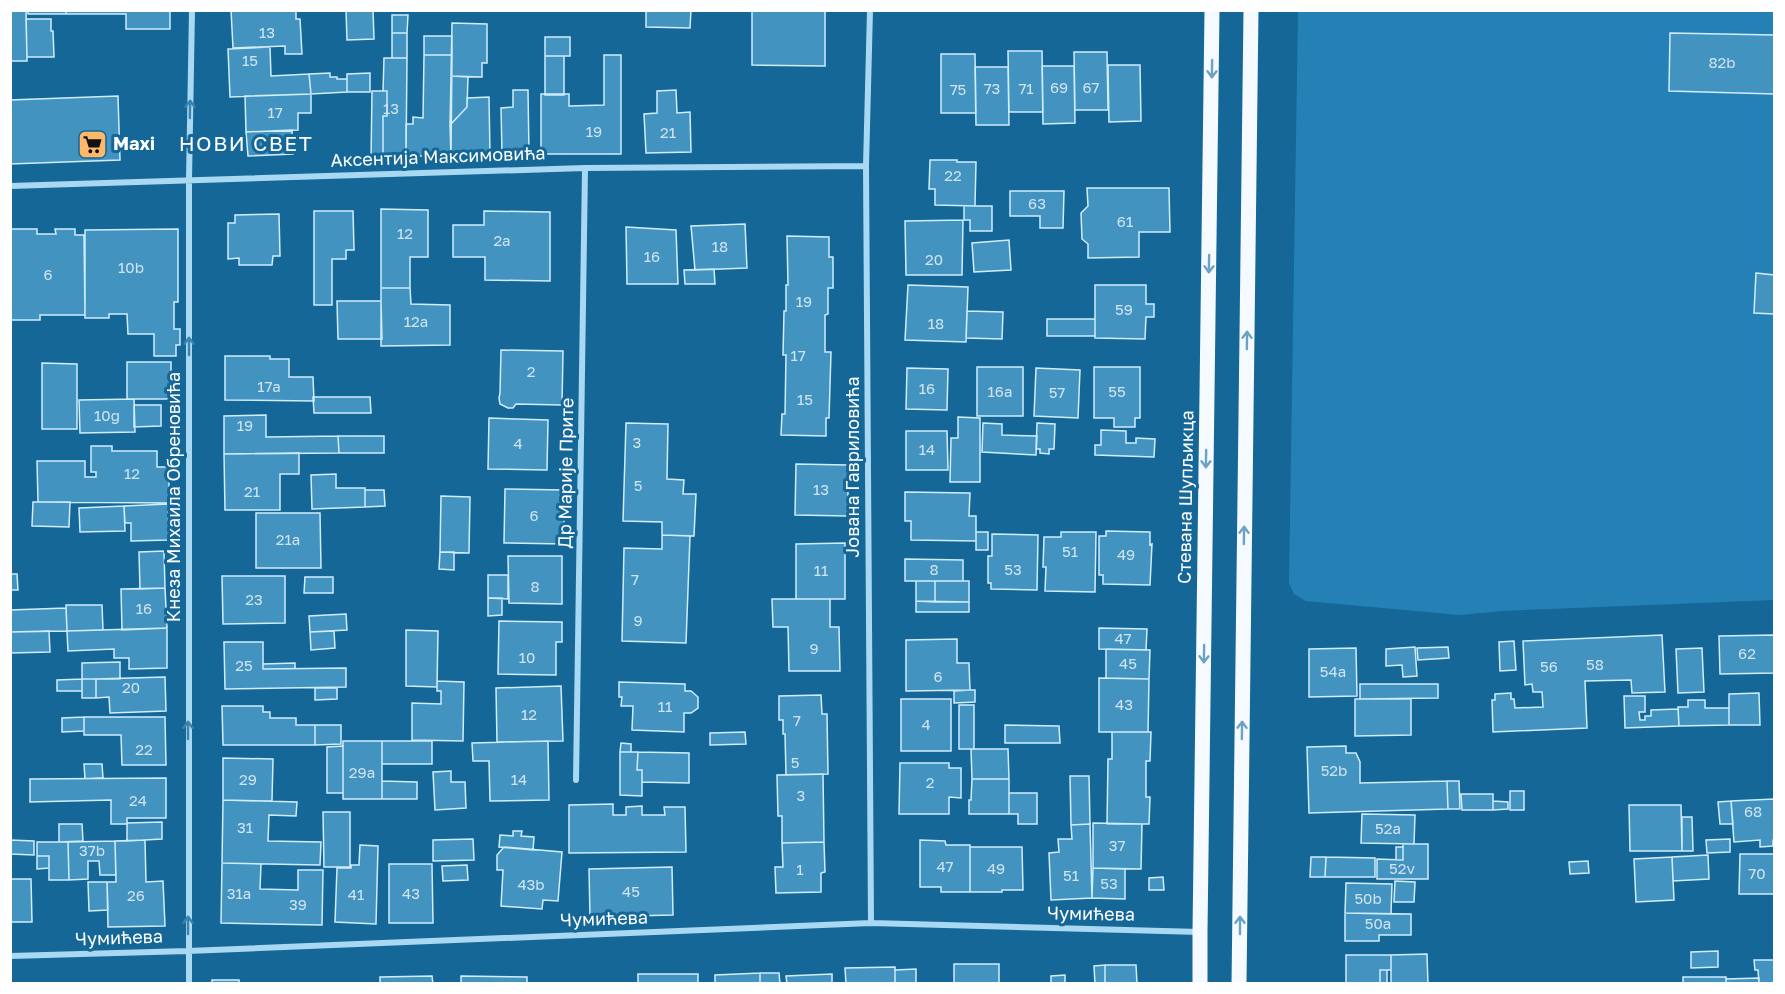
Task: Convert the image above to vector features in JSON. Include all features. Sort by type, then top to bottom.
[{"type":"main road","name":"Стевана Шупљикца","points":[[1200,984],[1212,10]]},
{"type":"main road","points":[[1239,984],[1251,10]]},
{"type":"street","name":"Кнеза Михаила Обреновића","points":[[189,984],[189,180],[192,10]]},
{"type":"street","name":"Јована Гавриловића","points":[[870,10],[866,166],[871,923]]},
{"type":"street","name":"Аксентија Максимовића","points":[[10,186],[585,168],[866,166]]},
{"type":"street","name":"Др Марије Прите","points":[[576,780],[585,168]]},
{"type":"street","name":"Чумићева","points":[[10,956],[188,951],[871,923],[1200,932]]},
{"type":"shaded area","points":[[1298,11],[1774,11],[1774,600],[1502,611],[1460,615],[1306,601],[1294,594],[1289,583]]},
{"type":"building","points":[[10,10],[26,10],[27,61],[10,61]]},
{"type":"building","points":[[28,10],[66,10],[66,14],[28,14]]},
{"type":"building","points":[[66,10],[170,10],[170,29],[126,29],[126,14],[66,14]]},
{"type":"building","points":[[231,10],[296,10],[296,19],[300,19],[302,54],[285,54],[285,46],[233,48]]},
{"type":"building","points":[[346,10],[373,10],[374,39],[347,40]]},
{"type":"building","points":[[646,10],[691,10],[690,28],[646,27]]},
{"type":"building","points":[[752,10],[825,10],[825,66],[752,65]]},
{"type":"building","points":[[392,15],[408,15],[407,33],[392,33]]},
{"type":"building","points":[[26,19],[51,19],[54,57],[27,57]]},
{"type":"building","points":[[452,23],[487,24],[487,63],[482,63],[482,77],[451,76]]},
{"type":"building","points":[[392,33],[407,33],[407,58],[392,58]]},
{"type":"building","points":[[1670,33],[1774,35],[1774,94],[1669,91]]},
{"type":"building","points":[[424,36],[452,36],[452,55],[424,55]]},
{"type":"building","points":[[545,37],[570,37],[570,56],[545,56]]},
{"type":"building","points":[[270,47],[271,76],[309,74],[311,94],[230,97],[228,49]]},
{"type":"building","points":[[1008,51],[1042,51],[1043,112],[1009,112]]},
{"type":"building","points":[[1074,52],[1107,52],[1108,110],[1075,110]]},
{"type":"building","points":[[941,54],[975,54],[976,113],[941,113]]},
{"type":"building","points":[[424,55],[452,55],[451,156],[406,156],[406,124],[413,124],[413,117],[423,118]]},
{"type":"building","points":[[604,55],[621,55],[621,154],[541,154],[541,94],[569,94],[569,106],[604,105]]},
{"type":"building","points":[[545,56],[564,56],[564,95],[545,95]]},
{"type":"building","points":[[384,58],[407,58],[406,159],[383,159],[383,116],[387,116],[387,91],[383,91]]},
{"type":"building","points":[[1108,65],[1140,65],[1141,121],[1109,122]]},
{"type":"building","points":[[1042,66],[1074,66],[1075,123],[1043,124]]},
{"type":"building","points":[[975,67],[1008,67],[1009,125],[976,125]]},
{"type":"building","points":[[330,73],[330,77],[347,79],[347,92],[311,94],[309,74]]},
{"type":"building","points":[[370,73],[370,92],[347,92],[347,74]]},
{"type":"building","points":[[451,76],[468,77],[467,107],[450,125]]},
{"type":"building","points":[[513,90],[528,90],[529,154],[502,154],[501,108],[513,107]]},
{"type":"building","points":[[676,90],[677,113],[690,112],[691,152],[646,153],[644,114],[657,113],[657,91]]},
{"type":"building","points":[[372,91],[387,91],[387,116],[383,116],[383,159],[371,159]]},
{"type":"building","points":[[311,94],[311,113],[298,113],[298,130],[246,132],[245,96]]},
{"type":"building","points":[[118,96],[120,160],[10,164],[10,100]]},
{"type":"building","points":[[489,97],[490,155],[451,156],[450,125],[467,107],[467,98]]},
{"type":"building","points":[[292,130],[293,154],[248,156],[246,132]]},
{"type":"building","points":[[930,160],[976,162],[975,206],[935,205],[935,189],[929,189]]},
{"type":"building","points":[[1087,188],[1169,188],[1170,232],[1139,232],[1139,257],[1088,258],[1088,244],[1082,239],[1081,213],[1088,206]]},
{"type":"building","points":[[1010,191],[1064,191],[1063,228],[1040,228],[1040,216],[1010,216]]},
{"type":"building","points":[[964,206],[992,206],[992,231],[970,231],[970,220],[964,220]]},
{"type":"building","points":[[381,209],[428,210],[428,257],[410,257],[410,288],[381,288]]},
{"type":"building","points":[[314,211],[353,211],[354,250],[346,250],[346,259],[332,259],[332,305],[314,305]]},
{"type":"building","points":[[484,211],[550,212],[550,281],[485,280],[485,257],[453,257],[453,225],[484,225]]},
{"type":"building","points":[[279,214],[280,256],[273,256],[272,265],[239,265],[239,258],[228,259],[228,223],[235,223],[235,215]]},
{"type":"building","points":[[963,220],[962,275],[906,275],[905,221]]},
{"type":"building","points":[[745,224],[747,268],[695,270],[691,226]]},
{"type":"building","points":[[626,227],[676,230],[678,284],[627,284]]},
{"type":"building","points":[[10,229],[37,229],[37,234],[56,234],[55,229],[75,229],[75,235],[84,235],[85,315],[40,315],[40,320],[10,320]]},
{"type":"building","points":[[178,229],[178,302],[174,302],[174,329],[180,329],[180,345],[176,345],[176,356],[154,356],[154,334],[128,334],[127,314],[109,314],[109,318],[85,318],[85,230]]},
{"type":"building","points":[[787,236],[829,237],[829,257],[833,257],[833,288],[828,288],[828,314],[825,315],[825,352],[831,352],[829,418],[826,418],[826,436],[781,435],[782,414],[785,414],[786,355],[783,355],[784,311],[786,311],[786,285],[788,285]]},
{"type":"building","points":[[1009,240],[1011,270],[974,272],[972,243]]},
{"type":"building","points":[[714,269],[715,284],[685,284],[684,270]]},
{"type":"building","points":[[1756,273],[1774,275],[1774,314],[1754,313]]},
{"type":"building","points":[[908,285],[968,287],[966,342],[905,340]]},
{"type":"building","points":[[1095,285],[1146,285],[1146,304],[1154,304],[1154,317],[1146,317],[1145,339],[1095,338]]},
{"type":"building","points":[[381,288],[410,288],[411,304],[450,305],[450,345],[381,346]]},
{"type":"building","points":[[337,301],[381,301],[382,339],[338,339]]},
{"type":"building","points":[[967,311],[1003,312],[1002,339],[966,338]]},
{"type":"building","points":[[1047,319],[1095,319],[1095,336],[1047,336]]},
{"type":"building","points":[[501,350],[563,351],[562,405],[516,404],[513,408],[508,408],[500,404]]},
{"type":"building","points":[[225,356],[270,356],[270,359],[289,359],[289,377],[313,377],[314,401],[225,400]]},
{"type":"building","points":[[127,362],[171,362],[171,399],[127,399]]},
{"type":"building","points":[[42,363],[77,364],[77,429],[42,429]]},
{"type":"building","points":[[977,367],[1023,367],[1023,416],[977,416]]},
{"type":"building","points":[[1094,367],[1140,367],[1140,418],[1135,418],[1135,427],[1114,427],[1114,418],[1094,418]]},
{"type":"building","points":[[907,368],[948,369],[947,410],[906,409]]},
{"type":"building","points":[[1036,368],[1080,370],[1078,418],[1034,416]]},
{"type":"building","points":[[313,397],[370,397],[371,413],[314,413]]},
{"type":"building","points":[[134,399],[135,432],[80,433],[79,400]]},
{"type":"building","points":[[134,405],[161,405],[161,426],[134,427]]},
{"type":"building","points":[[266,415],[266,437],[338,436],[339,453],[224,454],[224,416]]},
{"type":"building","points":[[958,417],[980,418],[980,482],[950,482],[951,438],[958,438]]},
{"type":"building","points":[[489,418],[548,420],[547,470],[488,469]]},
{"type":"building","points":[[626,423],[668,424],[667,479],[684,480],[683,494],[696,494],[694,536],[662,535],[662,522],[623,521]]},
{"type":"building","points":[[983,423],[1002,424],[1002,435],[1037,436],[1036,455],[982,452]]},
{"type":"building","points":[[1037,423],[1055,424],[1054,449],[1049,449],[1049,454],[1040,453],[1040,449],[1036,449]]},
{"type":"building","points":[[1101,430],[1126,431],[1126,443],[1136,443],[1136,438],[1155,439],[1154,457],[1095,455],[1095,445],[1101,445]]},
{"type":"building","points":[[906,431],[947,431],[948,470],[906,470]]},
{"type":"building","points":[[338,436],[384,436],[384,453],[339,453]]},
{"type":"building","points":[[91,446],[112,446],[112,451],[157,451],[157,467],[169,467],[169,503],[38,502],[37,461],[85,461],[85,477],[96,477],[96,472],[91,472]]},
{"type":"building","points":[[299,453],[299,474],[280,474],[280,510],[225,510],[224,454]]},
{"type":"building","points":[[796,464],[848,465],[848,516],[795,515]]},
{"type":"building","points":[[336,474],[336,488],[365,488],[365,507],[312,509],[311,475]]},
{"type":"building","points":[[505,489],[564,490],[564,544],[504,543]]},
{"type":"building","points":[[365,490],[384,490],[385,506],[365,507]]},
{"type":"building","points":[[905,492],[970,493],[969,516],[976,516],[976,541],[911,540],[911,521],[905,521]]},
{"type":"building","points":[[441,496],[470,497],[469,553],[440,552]]},
{"type":"building","points":[[33,502],[70,502],[69,527],[32,526]]},
{"type":"building","points":[[168,504],[169,540],[131,541],[131,523],[125,523],[124,506]]},
{"type":"building","points":[[124,506],[125,531],[80,532],[79,508]]},
{"type":"building","points":[[256,513],[320,513],[321,568],[256,568]]},
{"type":"building","points":[[1106,531],[1150,532],[1150,545],[1152,544],[1150,585],[1103,584],[1103,575],[1099,575],[1099,536],[1106,536]]},
{"type":"building","points":[[976,532],[988,532],[988,550],[976,550]]},
{"type":"building","points":[[1061,532],[1096,532],[1095,592],[1045,591],[1044,537],[1061,537]]},
{"type":"building","points":[[992,534],[1038,535],[1037,590],[991,589],[991,583],[988,583],[988,556],[992,556]]},
{"type":"building","points":[[662,535],[690,536],[686,643],[622,641],[624,548],[662,549]]},
{"type":"building","points":[[845,543],[845,599],[796,599],[796,544]]},
{"type":"building","points":[[164,551],[165,588],[140,589],[139,552]]},
{"type":"building","points":[[440,552],[454,552],[454,570],[439,569]]},
{"type":"building","points":[[508,556],[562,556],[562,604],[509,603]]},
{"type":"building","points":[[905,559],[963,560],[963,581],[905,581]]},
{"type":"building","points":[[10,574],[17,574],[18,590],[10,590]]},
{"type":"building","points":[[488,575],[508,575],[508,599],[488,598]]},
{"type":"building","points":[[222,576],[285,576],[285,623],[223,624]]},
{"type":"building","points":[[305,577],[333,577],[333,593],[304,593]]},
{"type":"building","points":[[916,581],[935,581],[935,602],[916,601]]},
{"type":"building","points":[[935,581],[969,581],[969,602],[935,602]]},
{"type":"building","points":[[165,588],[167,628],[122,630],[121,589]]},
{"type":"building","points":[[488,598],[502,598],[502,615],[488,616]]},
{"type":"building","points":[[772,599],[830,599],[830,627],[839,627],[840,671],[789,671],[788,627],[773,627]]},
{"type":"building","points":[[916,601],[969,602],[969,612],[916,612]]},
{"type":"building","points":[[66,605],[102,605],[103,630],[67,631]]},
{"type":"building","points":[[66,608],[67,631],[10,632],[10,610]]},
{"type":"building","points":[[346,614],[347,630],[310,632],[309,616]]},
{"type":"building","points":[[499,621],[562,622],[562,642],[556,642],[556,675],[498,674]]},
{"type":"building","points":[[167,628],[167,668],[129,669],[129,658],[114,658],[114,649],[68,651],[67,631]]},
{"type":"building","points":[[1099,628],[1147,629],[1146,650],[1099,649]]},
{"type":"building","points":[[406,630],[438,631],[437,687],[406,686]]},
{"type":"building","points":[[49,631],[50,652],[10,653],[10,632]]},
{"type":"building","points":[[334,631],[335,648],[311,650],[310,632]]},
{"type":"building","points":[[1662,635],[1665,692],[1632,693],[1631,680],[1585,681],[1587,728],[1493,732],[1492,700],[1495,700],[1495,694],[1511,693],[1515,708],[1543,707],[1542,692],[1533,692],[1532,684],[1525,685],[1523,641]]},
{"type":"building","points":[[1774,635],[1774,673],[1720,674],[1719,636]]},
{"type":"building","points":[[957,639],[957,663],[969,663],[970,690],[906,691],[906,640]]},
{"type":"building","points":[[1514,641],[1516,670],[1500,671],[1499,642]]},
{"type":"building","points":[[224,642],[263,642],[263,669],[346,668],[346,687],[225,689]]},
{"type":"building","points":[[1415,647],[1417,676],[1403,677],[1402,665],[1386,666],[1386,649]]},
{"type":"building","points":[[1448,647],[1449,658],[1418,660],[1417,648]]},
{"type":"building","points":[[1356,648],[1357,696],[1309,697],[1309,649]]},
{"type":"building","points":[[1702,648],[1704,692],[1678,693],[1676,649]]},
{"type":"building","points":[[1106,649],[1150,650],[1149,679],[1106,678]]},
{"type":"building","points":[[120,662],[120,679],[82,679],[82,663]]},
{"type":"building","points":[[295,663],[295,669],[263,669],[263,664]]},
{"type":"building","points":[[165,677],[166,711],[110,713],[109,697],[96,698],[96,679]]},
{"type":"building","points":[[1099,678],[1149,679],[1148,732],[1099,732]]},
{"type":"building","points":[[82,679],[82,691],[57,691],[57,680]]},
{"type":"building","points":[[82,679],[96,679],[96,698],[82,698]]},
{"type":"building","points":[[437,681],[464,682],[463,741],[412,740],[412,703],[441,704],[441,691],[437,691]]},
{"type":"building","points":[[619,682],[685,684],[685,691],[691,691],[698,697],[698,708],[691,713],[684,713],[684,732],[632,730],[633,706],[621,706]]},
{"type":"building","points":[[1360,684],[1438,684],[1438,698],[1360,699]]},
{"type":"building","points":[[561,686],[563,741],[497,742],[496,688]]},
{"type":"building","points":[[315,688],[337,688],[337,699],[315,700]]},
{"type":"building","points":[[975,690],[975,702],[954,703],[954,691]]},
{"type":"building","points":[[1759,693],[1760,725],[1729,725],[1729,694]]},
{"type":"building","points":[[821,695],[822,714],[827,714],[828,774],[786,775],[785,734],[783,734],[783,720],[779,720],[779,696]]},
{"type":"building","points":[[1624,696],[1645,696],[1645,712],[1639,712],[1640,720],[1645,720],[1645,716],[1651,716],[1651,710],[1678,709],[1679,726],[1625,728]]},
{"type":"building","points":[[901,699],[951,699],[951,751],[901,751]]},
{"type":"building","points":[[1355,699],[1411,699],[1411,735],[1355,736]]},
{"type":"building","points":[[1688,700],[1705,700],[1705,708],[1729,708],[1729,725],[1679,726],[1678,707],[1688,707]]},
{"type":"building","points":[[959,705],[974,705],[974,749],[959,749]]},
{"type":"building","points":[[222,706],[263,706],[263,712],[270,712],[270,718],[296,718],[296,725],[315,725],[315,745],[223,745]]},
{"type":"building","points":[[84,717],[84,731],[62,732],[62,718]]},
{"type":"building","points":[[84,717],[165,717],[166,765],[122,765],[121,735],[84,735]]},
{"type":"building","points":[[315,725],[341,725],[341,744],[315,745]]},
{"type":"building","points":[[1005,725],[1059,726],[1060,743],[1005,743]]},
{"type":"building","points":[[745,732],[746,744],[710,745],[710,733]]},
{"type":"building","points":[[1112,732],[1151,732],[1150,761],[1146,761],[1146,797],[1150,797],[1149,824],[1107,824],[1108,759],[1112,759]]},
{"type":"building","points":[[343,741],[382,741],[382,799],[343,799]]},
{"type":"building","points":[[382,741],[432,741],[432,764],[382,764]]},
{"type":"building","points":[[548,741],[549,800],[490,801],[489,761],[473,761],[472,743]]},
{"type":"building","points":[[621,743],[631,744],[631,752],[620,752]]},
{"type":"building","points":[[343,746],[343,793],[327,793],[327,747]]},
{"type":"building","points":[[1346,746],[1346,753],[1356,753],[1360,762],[1360,783],[1447,781],[1448,809],[1309,813],[1307,747]]},
{"type":"building","points":[[971,749],[1008,749],[1009,779],[972,779]]},
{"type":"building","points":[[620,752],[638,752],[637,770],[642,770],[642,796],[620,795]]},
{"type":"building","points":[[638,752],[689,753],[689,783],[642,782],[642,770],[637,770]]},
{"type":"building","points":[[223,758],[273,759],[272,801],[223,800]]},
{"type":"building","points":[[900,763],[949,763],[949,768],[961,768],[961,798],[949,797],[949,814],[899,814]]},
{"type":"building","points":[[84,764],[102,764],[103,778],[85,779]]},
{"type":"building","points":[[451,771],[451,782],[465,782],[466,808],[435,810],[433,772]]},
{"type":"building","points":[[823,774],[824,842],[782,843],[782,816],[778,816],[777,775]]},
{"type":"building","points":[[1070,776],[1089,776],[1090,824],[1071,825]]},
{"type":"building","points":[[166,778],[166,818],[127,818],[127,824],[111,824],[111,800],[30,802],[30,779]]},
{"type":"building","points":[[972,779],[1009,779],[1009,814],[969,814]]},
{"type":"building","points":[[382,781],[417,782],[417,799],[382,799]]},
{"type":"building","points":[[1447,781],[1459,781],[1460,809],[1448,809]]},
{"type":"building","points":[[1510,791],[1524,791],[1524,810],[1510,810]]},
{"type":"building","points":[[1009,793],[1037,793],[1037,824],[1018,824],[1018,814],[1009,814]]},
{"type":"building","points":[[1461,794],[1493,794],[1493,810],[1462,810]]},
{"type":"building","points":[[1774,799],[1773,846],[1760,847],[1760,840],[1734,842],[1731,801]]},
{"type":"building","points":[[223,800],[297,802],[296,816],[269,815],[268,841],[321,842],[320,865],[222,863]]},
{"type":"building","points":[[1493,801],[1508,802],[1508,809],[1493,810]]},
{"type":"building","points":[[1731,801],[1733,824],[1720,824],[1718,802]]},
{"type":"building","points":[[613,804],[613,815],[626,815],[626,807],[642,806],[642,815],[665,815],[664,807],[685,807],[686,852],[569,853],[569,805]]},
{"type":"building","points":[[1629,805],[1681,805],[1682,851],[1630,851]]},
{"type":"building","points":[[323,812],[350,812],[350,867],[324,867]]},
{"type":"building","points":[[1362,814],[1415,815],[1414,844],[1361,843]]},
{"type":"building","points":[[1682,817],[1692,817],[1693,851],[1682,851]]},
{"type":"building","points":[[162,822],[162,839],[127,841],[127,823]]},
{"type":"building","points":[[1093,823],[1142,824],[1141,869],[1093,868]]},
{"type":"building","points":[[59,824],[82,824],[83,841],[59,842]]},
{"type":"building","points":[[1090,824],[1092,898],[1051,900],[1049,853],[1059,852],[1058,839],[1072,839],[1071,825]]},
{"type":"building","points":[[513,831],[522,831],[521,836],[534,837],[533,850],[499,847],[500,835],[513,836]]},
{"type":"building","points":[[473,839],[474,860],[433,861],[433,840]]},
{"type":"building","points":[[1730,839],[1730,852],[1707,853],[1706,840]]},
{"type":"building","points":[[10,840],[34,841],[34,855],[10,854]]},
{"type":"building","points":[[145,840],[146,882],[163,881],[165,926],[108,927],[107,882],[116,882],[115,841]]},
{"type":"building","points":[[920,840],[945,841],[946,845],[970,845],[970,892],[941,892],[941,887],[920,887]]},
{"type":"building","points":[[115,841],[116,875],[100,875],[99,861],[88,861],[88,879],[69,880],[68,842]]},
{"type":"building","points":[[37,842],[68,842],[69,880],[49,880],[49,856],[37,856]]},
{"type":"building","points":[[824,842],[825,872],[821,873],[821,892],[776,893],[775,867],[783,867],[782,843]]},
{"type":"building","points":[[1403,844],[1428,844],[1428,879],[1377,879],[1377,859],[1403,860]]},
{"type":"building","points":[[360,845],[378,846],[376,924],[335,922],[337,868],[351,868],[351,865],[359,865]]},
{"type":"building","points":[[504,847],[562,852],[558,901],[543,900],[542,909],[501,906],[503,870],[497,870],[497,855]]},
{"type":"building","points":[[970,847],[1022,847],[1023,890],[970,892]]},
{"type":"building","points":[[1396,847],[1403,847],[1403,860],[1396,860]]},
{"type":"building","points":[[1740,854],[1774,854],[1774,894],[1739,894]]},
{"type":"building","points":[[1708,855],[1709,879],[1673,881],[1672,857]]},
{"type":"building","points":[[37,856],[49,856],[49,868],[37,869]]},
{"type":"building","points":[[1311,857],[1326,857],[1325,877],[1310,877]]},
{"type":"building","points":[[1326,857],[1375,858],[1375,877],[1325,877]]},
{"type":"building","points":[[1672,857],[1674,900],[1636,902],[1634,859]]},
{"type":"building","points":[[1588,861],[1589,873],[1570,874],[1569,862]]},
{"type":"building","points":[[222,863],[261,864],[260,889],[298,890],[298,870],[323,870],[322,925],[221,923]]},
{"type":"building","points":[[389,864],[432,864],[433,923],[389,923]]},
{"type":"building","points":[[467,865],[468,880],[443,881],[442,866]]},
{"type":"building","points":[[672,867],[673,915],[590,917],[589,869]]},
{"type":"building","points":[[1093,868],[1125,869],[1125,899],[1092,898]]},
{"type":"building","points":[[1163,877],[1164,890],[1149,890],[1149,878]]},
{"type":"building","points":[[10,879],[31,879],[32,922],[10,922]]},
{"type":"building","points":[[1395,881],[1415,882],[1414,902],[1394,902]]},
{"type":"building","points":[[88,882],[107,882],[108,910],[89,911]]},
{"type":"building","points":[[1346,883],[1392,884],[1391,914],[1345,913]]},
{"type":"building","points":[[1345,913],[1411,914],[1411,935],[1379,935],[1379,941],[1345,941]]},
{"type":"building","points":[[1718,951],[1718,967],[1691,968],[1691,952]]},
{"type":"building","points":[[1427,954],[1428,984],[1391,984],[1391,955]]},
{"type":"building","points":[[1346,955],[1391,955],[1391,970],[1380,970],[1380,984],[1346,984]]},
{"type":"building","points":[[1754,960],[1774,960],[1774,984],[1759,984],[1758,970],[1755,970]]},
{"type":"building","points":[[954,964],[999,964],[999,984],[954,984]]},
{"type":"building","points":[[1105,965],[1105,984],[1095,984],[1094,966]]},
{"type":"building","points":[[1105,965],[1136,965],[1137,984],[1105,984]]},
{"type":"building","points":[[895,967],[895,984],[846,984],[845,968]]},
{"type":"building","points":[[916,969],[916,984],[895,984],[895,970]]},
{"type":"building","points":[[1380,970],[1387,970],[1387,984],[1380,984]]},
{"type":"building","points":[[760,973],[779,973],[780,984],[760,984]]},
{"type":"building","points":[[760,973],[760,984],[715,984],[715,975]]},
{"type":"building","points":[[638,974],[698,974],[698,984],[638,984]]},
{"type":"building","points":[[832,974],[832,984],[787,984],[786,976]]},
{"type":"building","points":[[1065,975],[1065,984],[1051,984],[1051,976]]},
{"type":"building","points":[[432,976],[433,984],[380,984],[380,977]]},
{"type":"building","points":[[461,976],[527,977],[527,984],[461,984]]},
{"type":"building","points":[[1683,977],[1726,977],[1726,984],[1683,984]]},
{"type":"building","points":[[1759,978],[1759,984],[1726,984],[1726,979]]},
{"type":"building","points":[[212,980],[239,980],[239,984],[212,984]]},
{"type":"place","name":"Maxi","points":[[92,144]]},
{"type":"district","name":"НОВИ СВЕТ","points":[[246,144]]}]
